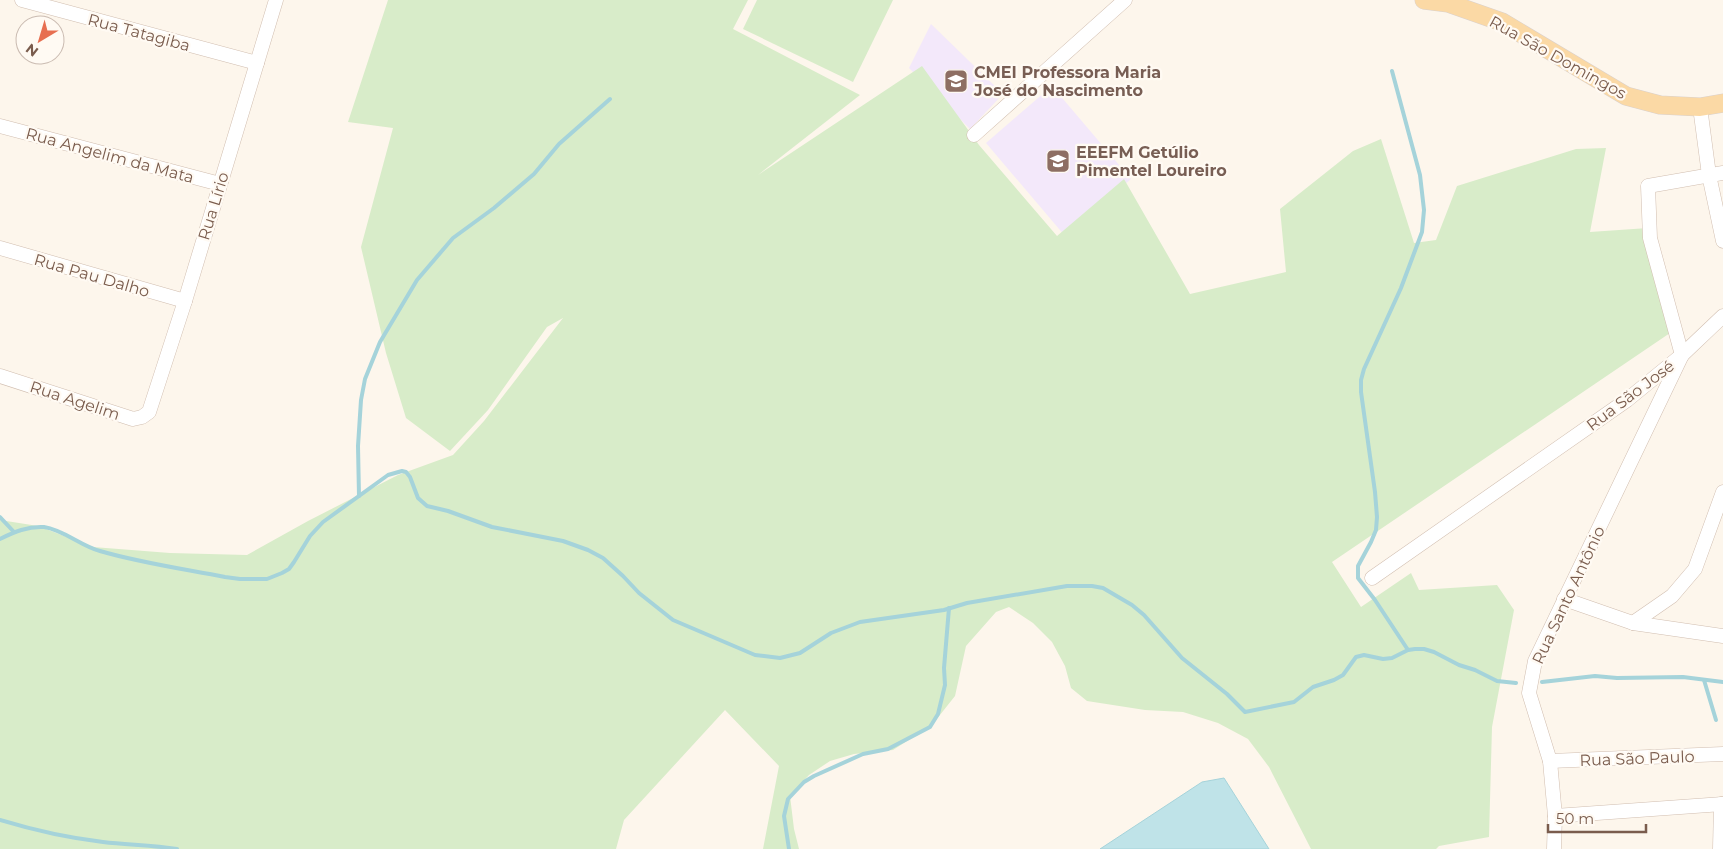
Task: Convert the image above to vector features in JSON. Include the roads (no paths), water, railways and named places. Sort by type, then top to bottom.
[{"type":"main road","name":"Rua São Domingos","points":[[1424,0],[1448,3],[1502,22],[1626,96],[1660,105],[1700,107],[1723,103]]},
{"type":"street","name":"Rua Tatagiba","points":[[22,0],[257,63]]},
{"type":"street","name":"Rua Lírio","points":[[149,412],[185,301],[276,0]]},
{"type":"street","points":[[974,135],[1125,0]]},
{"type":"street","points":[[1700,107],[1716,174],[1723,242]]},
{"type":"street","name":"Rua Angelim da Mata","points":[[0,126],[220,184]]},
{"type":"street","name":"Rua São José","points":[[1372,578],[1628,400],[1682,355],[1650,238],[1648,186],[1716,174]]},
{"type":"street","name":"Rua Pau Dalho","points":[[0,248],[185,301]]},
{"type":"street","points":[[1682,355],[1723,316]]},
{"type":"street","name":"Rua Santo Antônio","points":[[1554,849],[1555,816],[1550,762],[1529,693],[1535,661],[1682,355]]},
{"type":"street","name":"Rua Agelim","points":[[0,376],[133,419],[142,417],[149,412]]},
{"type":"street","points":[[1634,623],[1672,596],[1695,569],[1723,492]]},
{"type":"street","points":[[1564,600],[1634,623],[1723,636]]},
{"type":"street","name":"Rua São Paulo","points":[[1550,762],[1723,754]]},
{"type":"street","points":[[1555,816],[1722,804],[1720,849]]},
{"type":"water","points":[[1224,778],[1269,849],[1100,849],[1202,782]]},
{"type":"waterway","points":[[1392,71],[1420,175],[1424,210],[1422,232],[1401,288],[1364,369],[1361,380],[1377,517],[1376,530],[1358,566],[1358,578],[1408,650]]},
{"type":"waterway","points":[[359,496],[358,446],[361,400],[365,379],[380,342],[417,280],[453,238],[494,208],[534,174],[559,144],[610,99]]},
{"type":"waterway","points":[[0,539],[21,530],[32,527],[44,527],[59,531],[93,549],[131,559],[225,577],[267,579],[289,569],[310,536],[323,522],[388,475],[402,471],[406,472],[410,477],[418,498],[427,506],[448,511],[492,527],[563,541],[588,550],[603,558],[639,593],[673,620],[755,655],[780,658],[800,653],[831,633],[860,622],[944,610],[967,603],[1067,586],[1092,586],[1103,588],[1132,605],[1144,615],[1182,658],[1227,694],[1245,712],[1294,702],[1313,687],[1343,675],[1356,657],[1364,655],[1383,659],[1392,658],[1408,650],[1415,649],[1434,652],[1497,681],[1516,683]]},
{"type":"waterway","points":[[0,517],[14,532]]},
{"type":"waterway","points":[[789,849],[784,816],[788,799],[804,782],[863,754],[888,749],[930,727],[938,714],[945,685],[944,668],[949,608]]},
{"type":"waterway","points":[[1542,682],[1595,676],[1617,678],[1683,677],[1723,682]]},
{"type":"waterway","points":[[1704,680],[1716,720]]},
{"type":"waterway","points":[[0,820],[77,838],[177,849]]},
{"type":"place","name":"CMEI Professora Maria José do Nascimento","points":[[956,81]]},
{"type":"place","name":"EEEFM Getúlio Pimentel Loureiro","points":[[1058,161]]}]
